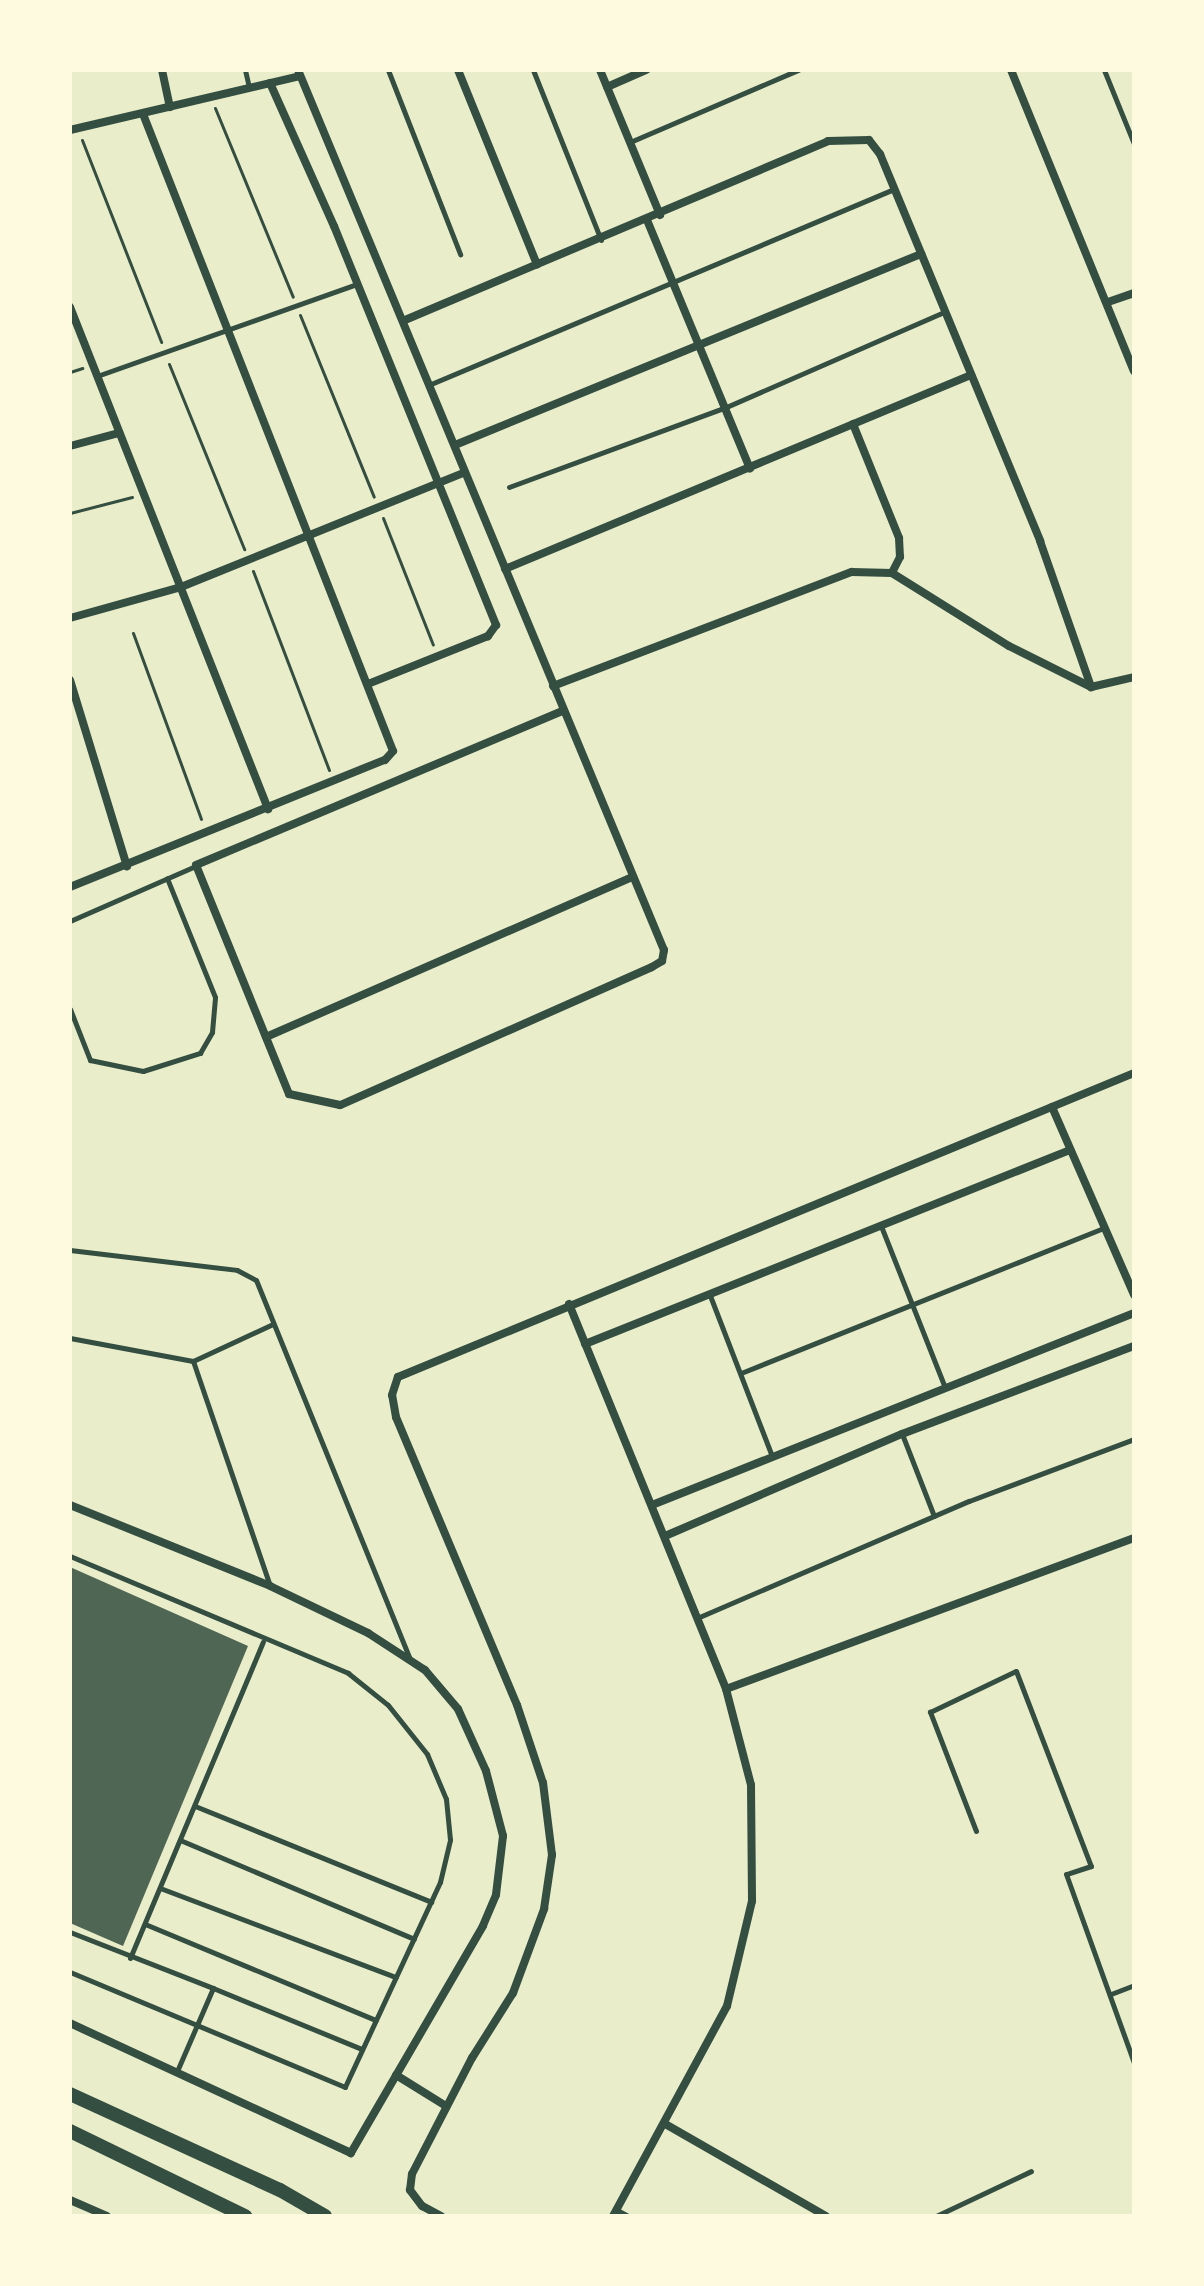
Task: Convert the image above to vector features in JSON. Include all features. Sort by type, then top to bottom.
[{"type":"main road","points":[[70,2094],[280,2190],[325,2216]]},
{"type":"main road","points":[[70,2131],[245,2216]]},
{"type":"street","points":[[162,70],[170,107]]},
{"type":"street","points":[[458,70],[537,265]]},
{"type":"street","points":[[600,70],[660,215]]},
{"type":"street","points":[[607,87],[646,70]]},
{"type":"street","points":[[1011,70],[1134,371]]},
{"type":"street","points":[[74,129],[270,83],[299,73],[405,320],[563,711],[664,950],[662,961],[340,1105],[289,1094],[196,865],[563,711]]},
{"type":"street","points":[[270,83],[357,284],[435,484],[496,625],[488,636],[368,684]]},
{"type":"street","points":[[70,887],[385,760],[393,751],[143,114]]},
{"type":"street","points":[[405,320],[601,240],[828,141],[869,140],[894,189],[1040,541],[1091,687]]},
{"type":"street","points":[[647,220],[750,469]]},
{"type":"street","points":[[455,445],[921,254]]},
{"type":"street","points":[[1108,302],[1134,293]]},
{"type":"street","points":[[70,307],[268,809]]},
{"type":"street","points":[[505,569],[971,375]]},
{"type":"street","points":[[853,424],[899,538],[900,557],[892,573]]},
{"type":"street","points":[[70,446],[119,433]]},
{"type":"street","points":[[70,618],[181,587],[310,538],[465,472]]},
{"type":"street","points":[[553,686],[852,572],[892,573],[1009,646],[1091,687],[1134,677]]},
{"type":"street","points":[[70,680],[127,866]]},
{"type":"street","points":[[266,1037],[633,877]]},
{"type":"street","points":[[441,2216],[422,2206],[410,2190],[412,2174],[446,2106],[513,1993],[544,1909],[552,1855],[543,1783],[517,1705],[396,1417],[395,1386],[413,1367],[1134,1073]]},
{"type":"street","points":[[1052,1107],[1134,1295]]},
{"type":"street","points":[[585,1344],[880,1222],[1070,1150]]},
{"type":"street","points":[[569,1304],[726,1689],[751,1785],[752,1901],[727,2006],[667,2125],[615,2213]]},
{"type":"street","points":[[652,1505],[1134,1313]]},
{"type":"street","points":[[665,1536],[902,1434],[1134,1346]]},
{"type":"street","points":[[70,1505],[270,1586],[368,1633],[410,1660],[458,1709],[486,1771],[503,1836],[496,1895],[483,1926],[351,2153],[70,2023]]},
{"type":"street","points":[[726,1689],[1134,1538]]},
{"type":"street","points":[[396,2075],[446,2106]]},
{"type":"street","points":[[667,2125],[826,2216]]},
{"type":"street","points":[[70,2200],[100,2215]]},
{"type":"lane","points":[[245,70],[249,88]]},
{"type":"lane","points":[[388,70],[460,254]]},
{"type":"lane","points":[[533,70],[601,240]]},
{"type":"lane","points":[[630,142],[798,70]]},
{"type":"lane","points":[[1104,70],[1134,144]]},
{"type":"lane","points":[[431,384],[894,189]]},
{"type":"lane","points":[[97,376],[357,284]]},
{"type":"lane","points":[[509,487],[724,408],[944,312]]},
{"type":"lane","points":[[70,921],[196,865]]},
{"type":"lane","points":[[70,1009],[90,1060],[143,1071],[200,1053],[212,1032],[215,997],[167,878]]},
{"type":"lane","points":[[880,1222],[945,1389]]},
{"type":"lane","points":[[741,1373],[910,1302],[1104,1228]]},
{"type":"lane","points":[[70,1250],[237,1270],[256,1280],[410,1660]]},
{"type":"lane","points":[[709,1293],[772,1456]]},
{"type":"lane","points":[[70,1338],[193,1361],[273,1324]]},
{"type":"lane","points":[[193,1361],[270,1586]]},
{"type":"lane","points":[[902,1434],[934,1516]]},
{"type":"lane","points":[[697,1618],[934,1516],[1134,1439]]},
{"type":"lane","points":[[70,1556],[263,1641],[348,1673],[388,1705],[427,1754],[446,1799],[450,1840],[431,1902],[345,2087],[70,1972]]},
{"type":"lane","points":[[130,1958],[263,1641]]},
{"type":"lane","points":[[976,1831],[930,1712],[1016,1671],[1091,1866],[1066,1874],[1134,2063]]},
{"type":"lane","points":[[194,1806],[431,1902]]},
{"type":"lane","points":[[180,1840],[414,1939]]},
{"type":"lane","points":[[160,1888],[396,1977]]},
{"type":"lane","points":[[145,1924],[376,2020]]},
{"type":"lane","points":[[70,1932],[362,2049]]},
{"type":"lane","points":[[1111,1994],[1134,1985]]},
{"type":"lane","points":[[177,2071],[213,1988]]},
{"type":"lane","points":[[936,2216],[1031,2171]]},
{"type":"lane","points":[[615,2213],[628,2216]]},
{"type":"path","points":[[211,97],[438,656]]},
{"type":"path","points":[[74,129],[249,561],[333,781]]},
{"type":"path","points":[[70,513],[143,493]]},
{"type":"path","points":[[133,633],[207,834]]},
{"type":"building","points":[[70,1567],[248,1646],[123,1946],[70,1923]]}]
